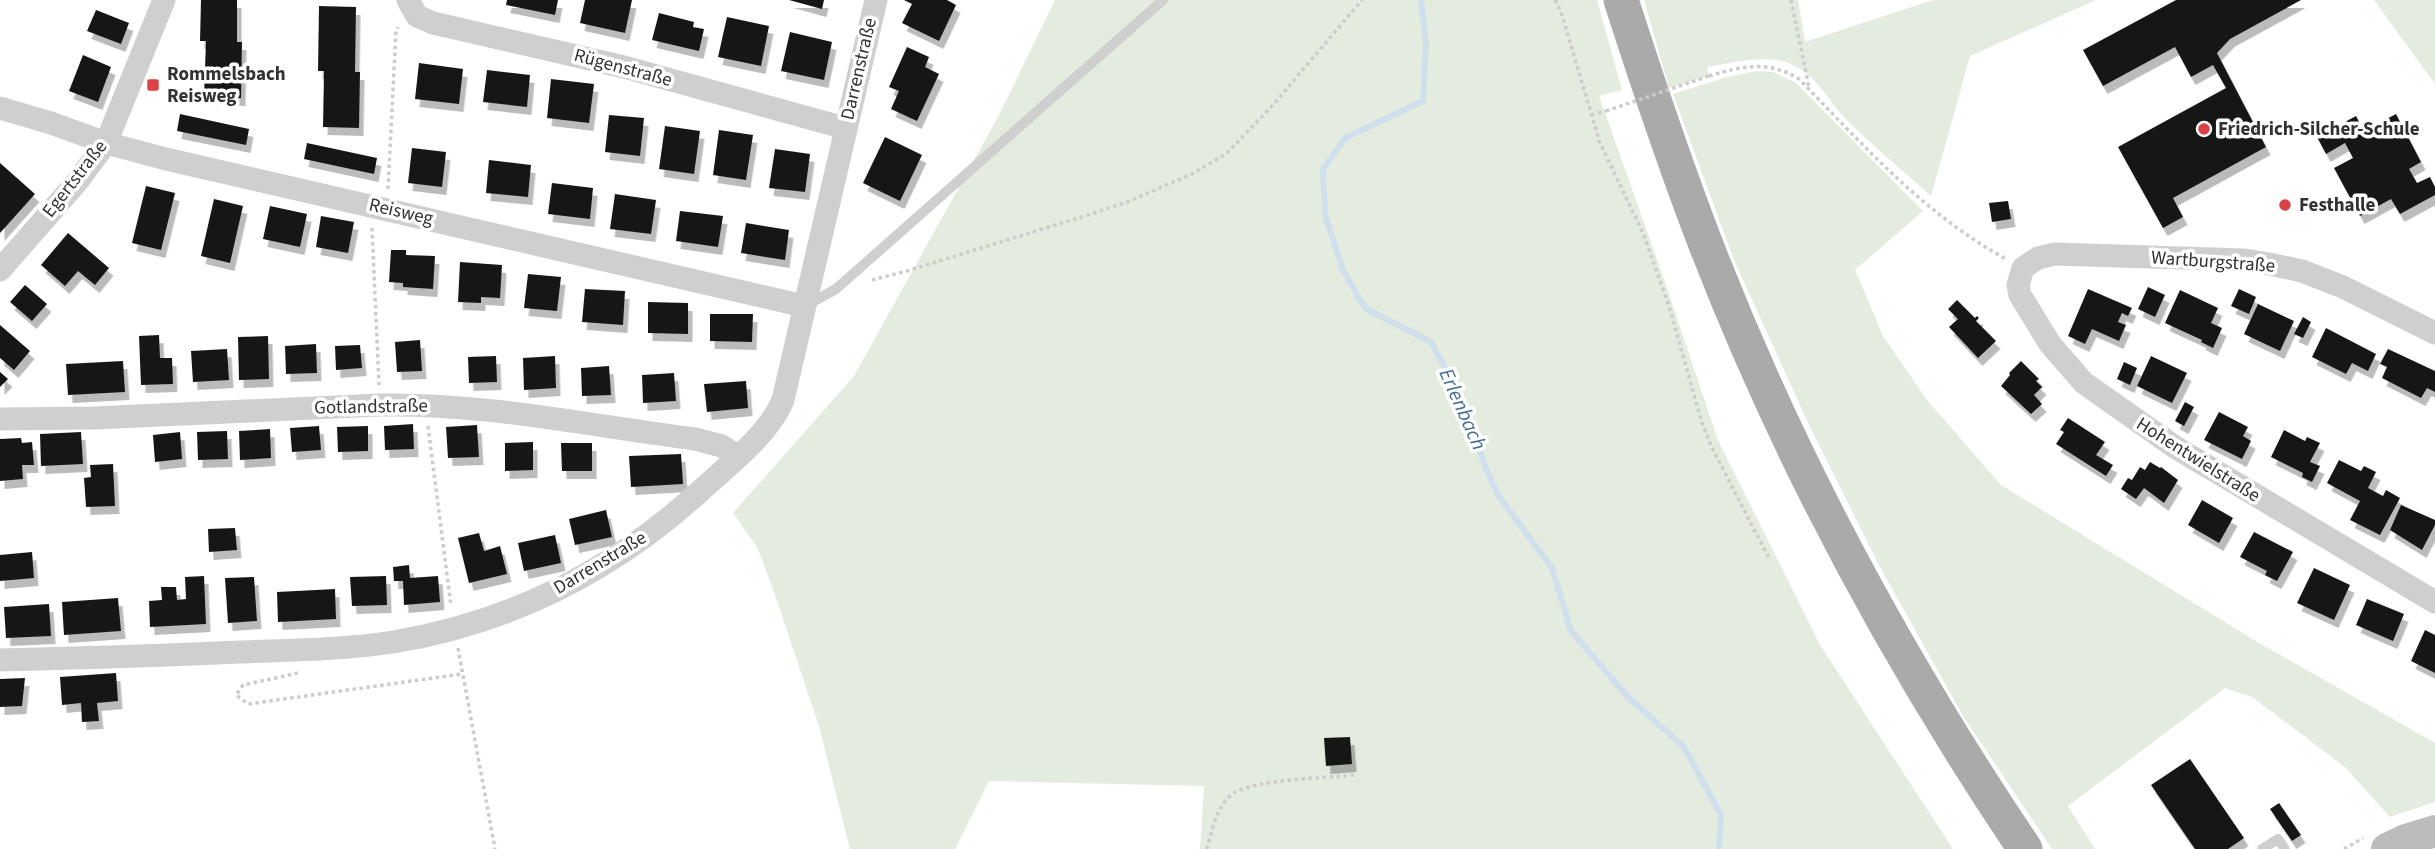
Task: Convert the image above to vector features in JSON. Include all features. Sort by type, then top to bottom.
[{"type":"main road","points":[[1620,0],[1670,149],[1709,251],[1782,419],[1828,515],[1884,619],[1952,736],[2025,849]]},
{"type":"street","name":"Egertstraße","points":[[0,270],[77,182],[106,144],[164,0]]},
{"type":"street","name":"Darrenstraße","points":[[0,660],[156,656],[392,642],[499,615],[571,583],[622,555],[683,507],[765,430],[779,410],[876,0]]},
{"type":"street","name":"Rügenstraße","points":[[411,6],[423,20],[433,23],[613,64],[845,128]]},
{"type":"street","name":"Reisweg","points":[[0,108],[51,123],[106,144],[804,306]]},
{"type":"street","name":"Wartburgstraße","points":[[2023,268],[2038,258],[2055,254],[2245,260],[2302,271],[2435,333]]},
{"type":"street","name":"Hohentwielstraße","points":[[2023,268],[2018,285],[2024,305],[2050,344],[2084,383],[2175,447],[2435,602]]},
{"type":"street","name":"Gotlandstraße","points":[[0,419],[426,405],[509,413],[695,439],[722,446],[737,456]]},
{"type":"street","points":[[2387,849],[2435,831]]},
{"type":"lane","points":[[804,306],[836,289],[1163,0]]},
{"type":"lane","points":[[2262,849],[2278,839],[2285,849]]},
{"type":"path","points":[[836,289],[906,271],[1091,214],[1192,174],[1226,154],[1273,105],[1362,0]]},
{"type":"path","points":[[1555,0],[1561,12],[1600,143],[1643,233],[1669,306],[1702,424],[1770,559]]},
{"type":"path","points":[[1791,0],[1810,89]]},
{"type":"path","points":[[380,405],[379,207],[396,32],[411,6]]},
{"type":"path","points":[[1591,115],[1709,76],[1758,66],[1775,67],[1799,79],[1864,148],[1928,206],[1970,237],[2023,268]]},
{"type":"path","points":[[426,405],[454,628]]},
{"type":"path","points":[[311,670],[243,685],[236,695],[248,704],[462,674],[495,849]]},
{"type":"path","points":[[1207,849],[1218,814],[1230,796],[1238,791],[1261,784],[1354,775]]},
{"type":"shaded area","points":[[1055,0],[1597,0],[1622,90],[1599,96],[1718,440],[1820,645],[1953,849],[1200,849],[1204,786],[989,781],[955,849],[850,849],[819,726],[773,589],[757,547],[733,513],[854,376],[998,117]]},
{"type":"shaded area","points":[[1644,0],[1798,0],[1805,42],[1933,0],[2096,0],[1970,56],[1931,196],[1846,119],[1809,75],[1793,65],[1761,59],[1739,61],[1707,67],[1709,76],[1669,88]]},
{"type":"shaded area","points":[[2374,0],[2435,0],[2435,84]]},
{"type":"shaded area","points":[[1756,71],[1773,72],[1796,83],[1923,211],[1855,270],[1883,336],[1927,400],[2001,485],[2259,643],[2435,743],[2435,802],[2390,817],[2345,767],[2252,697],[2225,688],[2068,806],[2095,849],[2052,849],[1963,716],[1879,565],[1811,429],[1734,260],[1673,94]]},
{"type":"building","points":[[201,0],[237,0],[237,42],[242,42],[241,98],[204,96],[206,41],[200,41]]},
{"type":"building","points":[[507,0],[558,0],[555,15],[506,5]]},
{"type":"building","points":[[585,0],[632,0],[625,33],[580,23]]},
{"type":"building","points":[[789,0],[824,0],[822,9]]},
{"type":"building","points":[[904,0],[947,0],[956,5],[939,41],[902,23],[912,4]]},
{"type":"building","name":"Friedrich-Silcher-Schule","points":[[2176,0],[2301,0],[2230,39],[2217,53],[2266,147],[2173,198],[2183,217],[2163,228],[2118,147],[2226,88],[2213,65],[2191,77],[2175,47],[2103,86],[2083,50]]},
{"type":"building","points":[[319,6],[356,7],[355,72],[360,72],[359,128],[323,127],[324,71],[318,71]]},
{"type":"building","points":[[96,10],[129,23],[121,44],[87,31]]},
{"type":"building","points":[[659,13],[694,22],[693,27],[704,29],[699,51],[652,40]]},
{"type":"building","points":[[727,17],[769,26],[761,66],[718,57]]},
{"type":"building","points":[[790,32],[832,42],[824,80],[781,71]]},
{"type":"building","points":[[907,47],[929,57],[925,67],[939,74],[917,121],[891,109],[899,91],[889,87]]},
{"type":"building","points":[[83,55],[111,67],[98,102],[69,91]]},
{"type":"building","points":[[419,63],[463,69],[459,104],[415,99]]},
{"type":"building","points":[[487,70],[530,75],[527,107],[483,102]]},
{"type":"building","points":[[551,79],[594,84],[589,123],[547,118]]},
{"type":"building","points":[[180,114],[249,129],[246,145],[177,131]]},
{"type":"building","points":[[2396,114],[2421,162],[2409,169],[2417,183],[2430,177],[2435,187],[2435,195],[2400,214],[2391,199],[2360,216],[2334,168],[2353,158],[2345,143],[2326,154],[2317,137],[2356,116],[2364,131]]},
{"type":"building","points":[[609,115],[644,118],[640,156],[605,152]]},
{"type":"building","points":[[665,126],[700,131],[694,174],[659,169]]},
{"type":"building","points":[[719,130],[753,135],[746,180],[713,175]]},
{"type":"building","points":[[885,137],[922,155],[900,201],[863,183]]},
{"type":"building","points":[[307,143],[377,158],[374,174],[304,159]]},
{"type":"building","points":[[412,148],[446,152],[442,187],[408,183]]},
{"type":"building","points":[[775,149],[810,154],[805,192],[769,188]]},
{"type":"building","points":[[489,160],[531,165],[528,197],[486,193]]},
{"type":"building","points":[[0,163],[35,194],[0,233]]},
{"type":"building","points":[[552,183],[593,188],[590,219],[548,214]]},
{"type":"building","points":[[146,186],[175,193],[161,250],[132,243]]},
{"type":"building","points":[[615,194],[656,200],[651,234],[610,229]]},
{"type":"building","points":[[214,199],[243,206],[230,263],[201,256]]},
{"type":"building","points":[[2008,201],[2011,219],[1992,222],[1989,203]]},
{"type":"building","points":[[270,206],[307,214],[300,247],[263,239]]},
{"type":"building","points":[[680,211],[723,216],[718,247],[676,241]]},
{"type":"building","points":[[321,216],[354,222],[348,253],[316,247]]},
{"type":"building","points":[[746,223],[789,230],[785,260],[741,253]]},
{"type":"building","points":[[68,233],[109,268],[95,285],[78,271],[65,286],[41,265]]},
{"type":"building","points":[[391,250],[406,250],[406,255],[435,256],[433,289],[403,287],[403,283],[389,282]]},
{"type":"building","points":[[460,262],[502,265],[500,298],[481,297],[481,303],[458,302]]},
{"type":"building","points":[[528,274],[561,277],[557,311],[524,308]]},
{"type":"building","points":[[25,285],[47,304],[32,321],[10,302]]},
{"type":"building","points":[[2148,287],[2165,295],[2155,317],[2138,309]]},
{"type":"building","points":[[585,289],[625,291],[623,325],[582,322]]},
{"type":"building","points":[[2088,289],[2132,308],[2128,316],[2122,313],[2118,322],[2126,325],[2119,341],[2092,329],[2085,344],[2068,336]]},
{"type":"building","points":[[2239,289],[2256,297],[2249,314],[2231,306]]},
{"type":"building","points":[[2180,290],[2218,308],[2211,323],[2222,328],[2213,348],[2165,323]]},
{"type":"building","points":[[1957,300],[1975,318],[1979,318],[1976,321],[1996,341],[1978,358],[1949,327],[1958,319],[1948,309]]},
{"type":"building","points":[[648,302],[688,303],[688,334],[648,333]]},
{"type":"building","points":[[2258,304],[2294,321],[2280,351],[2244,334]]},
{"type":"building","points":[[710,314],[753,314],[752,342],[710,341]]},
{"type":"building","points":[[2303,317],[2311,322],[2303,338],[2294,334]]},
{"type":"building","points":[[0,325],[30,351],[14,370],[0,358]]},
{"type":"building","points":[[2326,328],[2376,354],[2368,371],[2352,363],[2346,374],[2312,357]]},
{"type":"building","points":[[159,335],[160,358],[172,358],[173,384],[141,385],[139,336]]},
{"type":"building","points":[[268,336],[269,379],[239,380],[238,337]]},
{"type":"building","points":[[420,340],[422,371],[397,372],[395,342]]},
{"type":"building","points":[[316,344],[317,373],[286,374],[285,346]]},
{"type":"building","points":[[360,345],[362,368],[336,370],[335,346]]},
{"type":"building","points":[[227,349],[229,380],[193,382],[191,351]]},
{"type":"building","points":[[2388,349],[2435,371],[2435,392],[2427,388],[2421,398],[2382,378],[2387,367],[2380,364]]},
{"type":"building","points":[[496,356],[497,382],[469,383],[468,357]]},
{"type":"building","points":[[555,356],[556,388],[524,390],[523,358]]},
{"type":"building","points":[[2151,356],[2187,373],[2172,403],[2137,386]]},
{"type":"building","points":[[123,361],[125,392],[68,395],[66,364]]},
{"type":"building","points":[[2021,361],[2039,379],[2036,381],[2042,387],[2034,395],[2042,404],[2031,414],[2001,386]]},
{"type":"building","points":[[2124,362],[2137,368],[2130,385],[2117,379]]},
{"type":"building","points":[[609,366],[611,395],[582,396],[581,368]]},
{"type":"building","points":[[0,372],[8,379],[0,387]]},
{"type":"building","points":[[674,373],[676,401],[643,403],[642,375]]},
{"type":"building","points":[[746,381],[748,408],[707,412],[704,384]]},
{"type":"building","points":[[2185,402],[2194,407],[2184,426],[2175,421]]},
{"type":"building","points":[[2219,412],[2248,427],[2243,436],[2251,441],[2242,459],[2204,440]]},
{"type":"building","points":[[2068,418],[2105,442],[2096,455],[2113,465],[2106,476],[2056,444],[2064,432],[2060,430]]},
{"type":"building","points":[[413,424],[414,449],[385,450],[384,426]]},
{"type":"building","points":[[477,425],[479,457],[448,458],[446,427]]},
{"type":"building","points":[[319,426],[321,450],[292,452],[290,428]]},
{"type":"building","points":[[368,426],[368,451],[338,452],[337,427]]},
{"type":"building","points":[[270,429],[271,458],[240,460],[239,431]]},
{"type":"building","points":[[2284,430],[2305,441],[2307,437],[2320,443],[2310,462],[2320,466],[2312,482],[2302,477],[2303,473],[2271,457]]},
{"type":"building","points":[[227,431],[228,459],[198,460],[197,432]]},
{"type":"building","points":[[81,432],[83,464],[41,466],[40,434]]},
{"type":"building","points":[[180,432],[182,459],[155,462],[153,435]]},
{"type":"building","points":[[21,438],[22,443],[32,442],[34,465],[22,465],[23,479],[0,481],[0,439]]},
{"type":"building","points":[[533,442],[533,470],[505,471],[505,443]]},
{"type":"building","points":[[561,443],[592,443],[592,471],[562,471]]},
{"type":"building","points":[[681,454],[683,484],[631,487],[629,456]]},
{"type":"building","points":[[2339,460],[2361,471],[2364,466],[2376,472],[2368,488],[2383,496],[2386,490],[2400,498],[2380,535],[2350,520],[2360,501],[2327,483]]},
{"type":"building","points":[[2150,462],[2178,480],[2164,503],[2144,488],[2136,499],[2121,489],[2128,478],[2132,480],[2140,467],[2145,470]]},
{"type":"building","points":[[113,464],[115,506],[86,507],[84,478],[91,477],[90,465]]},
{"type":"building","points":[[2202,500],[2233,518],[2219,543],[2188,525]]},
{"type":"building","points":[[2401,505],[2435,520],[2422,550],[2390,530]]},
{"type":"building","points":[[606,510],[612,537],[575,545],[569,519]]},
{"type":"building","points":[[235,528],[237,550],[209,552],[208,529]]},
{"type":"building","points":[[2254,532],[2293,552],[2277,581],[2265,575],[2267,571],[2240,557]]},
{"type":"building","points":[[479,533],[484,551],[500,546],[507,574],[469,583],[458,538]]},
{"type":"building","points":[[555,535],[561,563],[524,571],[518,543]]},
{"type":"building","points":[[32,552],[34,578],[0,581],[0,555]]},
{"type":"building","points":[[409,565],[410,578],[438,576],[440,602],[404,605],[403,581],[394,581],[393,567]]},
{"type":"building","points":[[2314,568],[2350,585],[2334,620],[2297,603]]},
{"type":"building","points":[[204,576],[206,624],[150,627],[149,601],[162,600],[161,587],[176,587],[177,600],[186,599],[185,577]]},
{"type":"building","points":[[386,576],[387,605],[352,606],[350,577]]},
{"type":"building","points":[[254,577],[257,621],[228,623],[225,578]]},
{"type":"building","points":[[335,589],[336,619],[278,622],[277,592]]},
{"type":"building","points":[[118,598],[121,631],[64,635],[62,602]]},
{"type":"building","points":[[2367,599],[2404,614],[2393,641],[2356,625]]},
{"type":"building","points":[[49,604],[51,636],[6,638],[4,607]]},
{"type":"building","points":[[2425,630],[2435,635],[2435,673],[2411,661]]},
{"type":"building","points":[[116,673],[118,701],[97,703],[99,721],[82,722],[81,703],[62,705],[60,677]]},
{"type":"building","points":[[25,678],[22,706],[0,707],[0,679]]},
{"type":"building","points":[[1350,737],[1352,764],[1326,766],[1324,738]]},
{"type":"building","points":[[2190,759],[2244,838],[2228,849],[2195,849],[2151,785]]},
{"type":"building","points":[[2279,803],[2301,835],[2292,841],[2270,809]]},
{"type":"waterway","name":"Erlenbach","points":[[1421,0],[1426,42],[1423,101],[1345,138],[1323,169],[1325,215],[1343,270],[1365,308],[1431,342],[1462,399],[1498,495],[1552,568],[1571,631],[1628,697],[1684,747],[1721,815],[1719,849]]},
{"type":"place","name":"Rommelsbach Reisweg","points":[[153,85]]},
{"type":"place","name":"Friedrich-Silcher-Schule","points":[[2204,129]]},
{"type":"place","name":"Festhalle","points":[[2285,205]]}]
